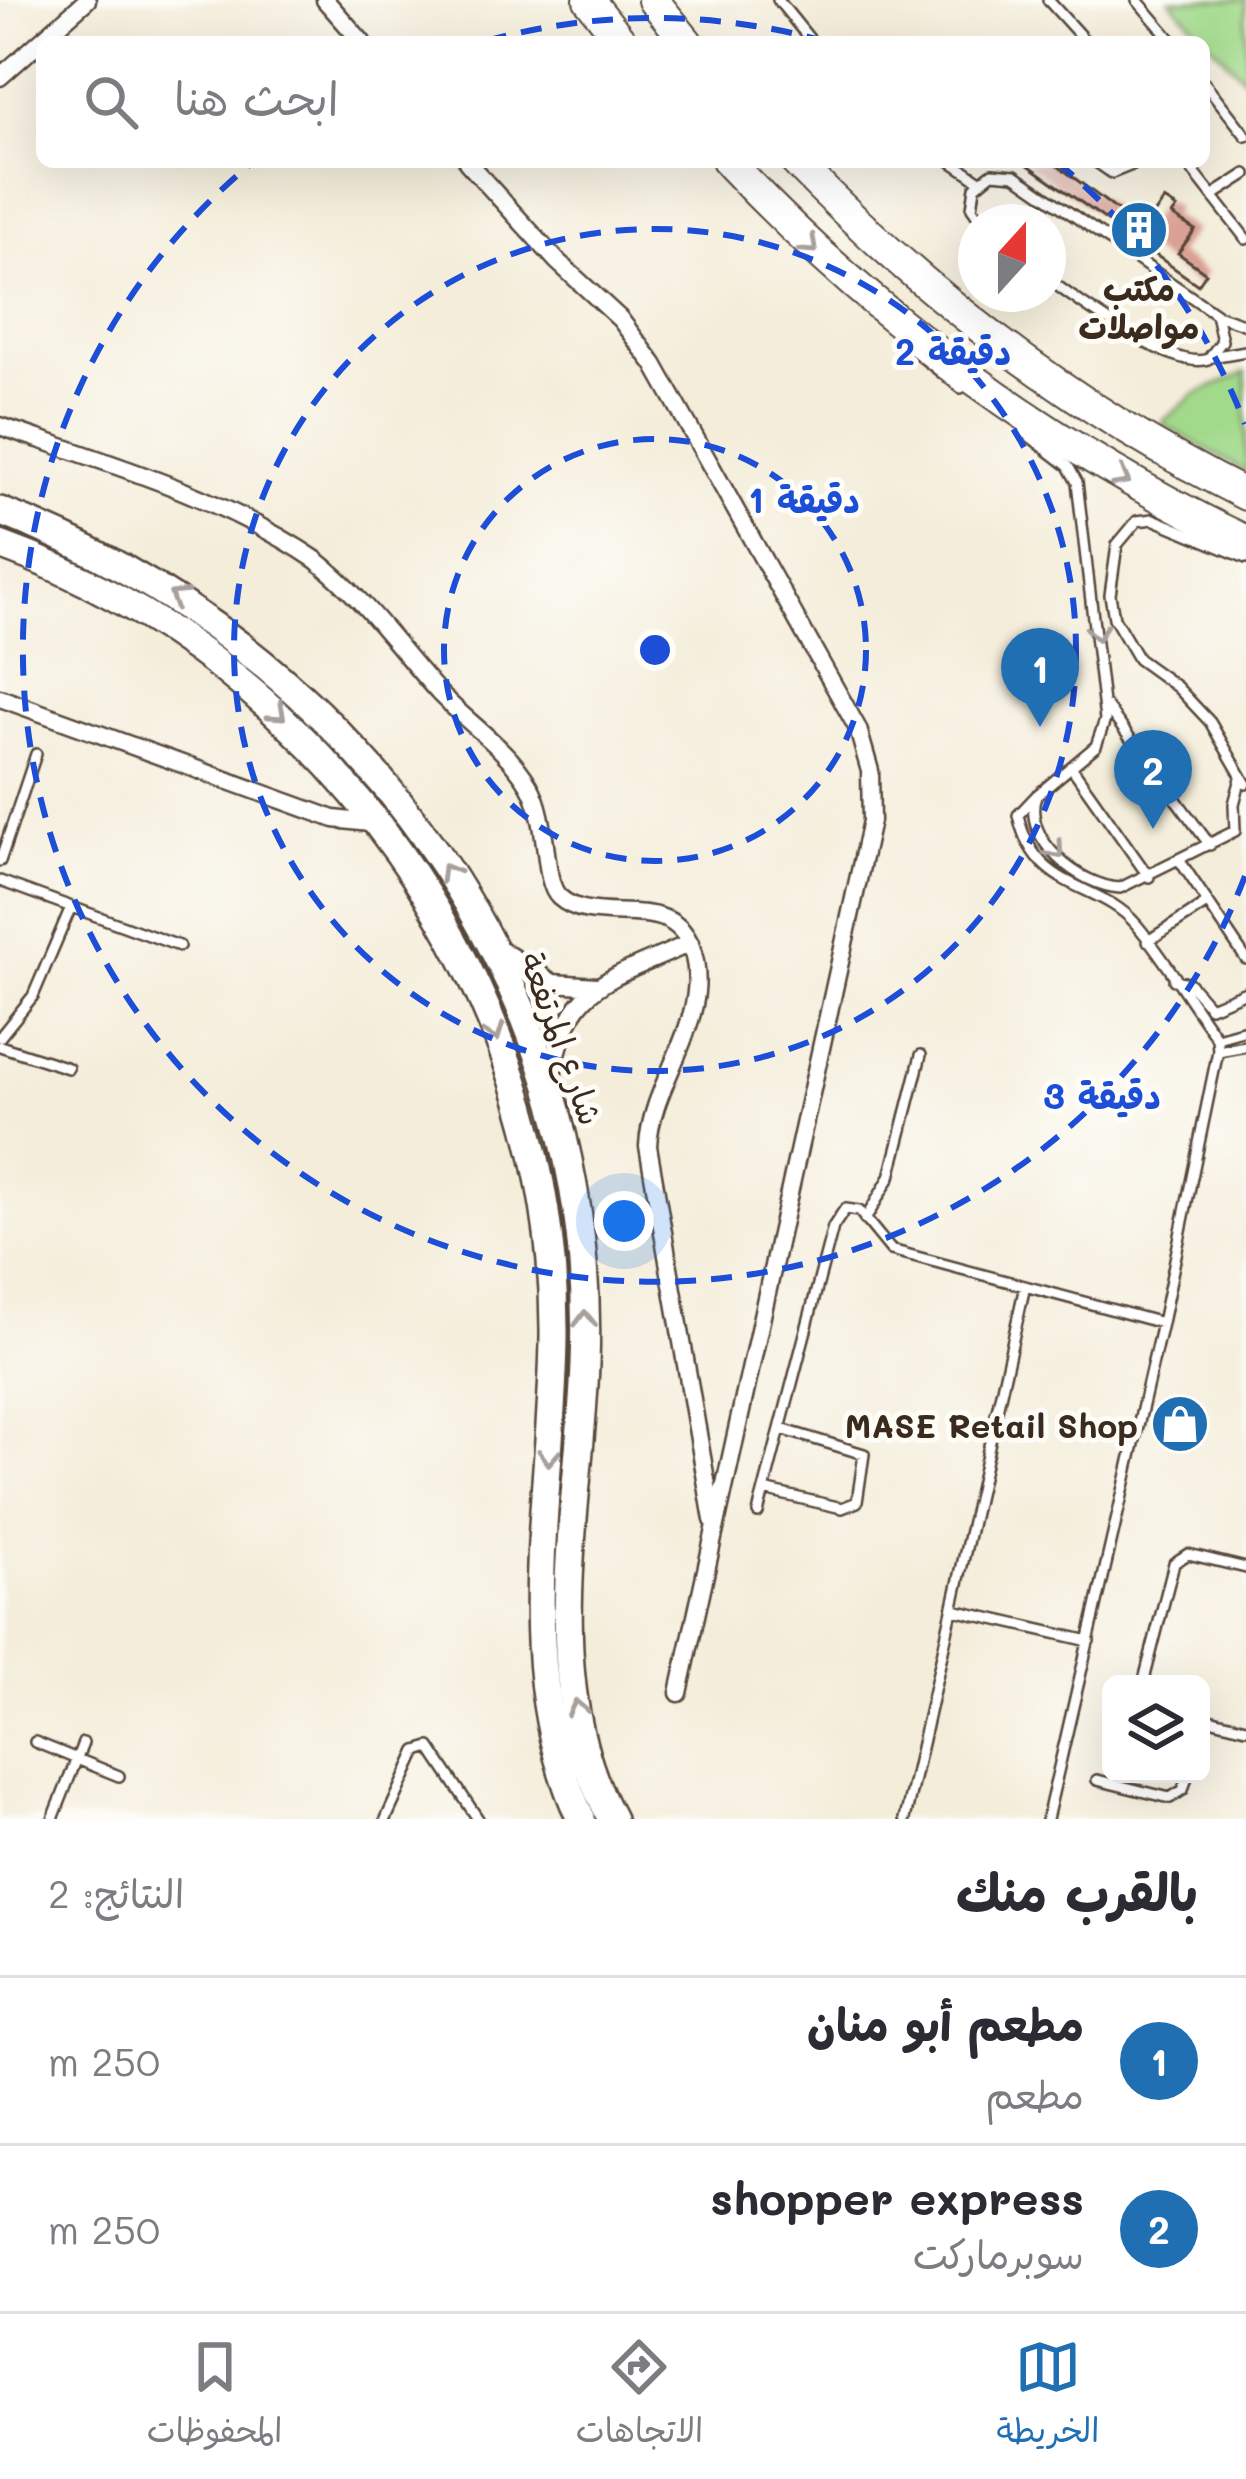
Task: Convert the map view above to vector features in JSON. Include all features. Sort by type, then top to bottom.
[{"type":"highway","points":[[589,0],[617,36]]},
{"type":"highway","points":[[653,0],[683,36]]},
{"type":"highway","points":[[734,168],[884,314],[986,392],[1102,468],[1246,542]]},
{"type":"highway","points":[[802,168],[918,280],[979,328],[1110,418],[1246,495]]},
{"type":"main road","name":"شارع المرتفعة","points":[[0,511],[89,548],[165,589],[269,664],[317,707],[401,804],[491,943],[551,1088],[572,1184],[585,1300],[569,1654],[591,1774],[611,1819]]},
{"type":"main road","name":"شارع المرتفعة","points":[[0,545],[104,590],[222,665],[292,726],[379,824],[429,898],[472,978],[508,1070],[536,1173],[554,1331],[541,1649],[556,1746],[581,1819]]},
{"type":"street","points":[[46,36],[87,0]]},
{"type":"street","points":[[325,0],[357,36]]},
{"type":"street","points":[[0,77],[36,45]]},
{"type":"street","points":[[473,168],[644,349],[845,704],[869,771],[871,821],[679,1693]]},
{"type":"street","points":[[0,426],[185,496],[277,536],[316,560],[515,765],[542,813],[547,874],[555,892],[575,906],[660,916],[690,943],[696,965],[689,1018],[652,1116],[648,1146],[715,1529]]},
{"type":"street","points":[[0,698],[334,819],[379,824]]},
{"type":"street","points":[[491,943],[553,983],[598,986]]},
{"type":"street","points":[[551,1088],[566,1019],[598,986],[690,943]]},
{"type":"lane","points":[[666,0],[685,36]]},
{"type":"lane","points":[[778,0],[807,36]]},
{"type":"lane","points":[[1048,0],[1081,36]]},
{"type":"lane","points":[[1137,0],[1168,36]]},
{"type":"lane","points":[[1210,90],[1246,136]]},
{"type":"lane","points":[[961,168],[980,181]]},
{"type":"lane","points":[[1191,168],[1246,239]]},
{"type":"lane","points":[[973,204],[980,181],[1000,172],[1015,175],[1216,314],[1246,326]]},
{"type":"lane","points":[[1215,194],[1246,174]]},
{"type":"lane","points":[[1066,290],[1190,362],[1246,351]]},
{"type":"lane","points":[[884,314],[922,359],[976,399]]},
{"type":"lane","points":[[1211,357],[1223,335],[1216,314]]},
{"type":"lane","points":[[1015,426],[1054,453],[1077,482],[1106,706],[1096,746],[1018,815],[1035,853],[1065,882],[1127,916],[1216,1038],[1218,1051],[1162,1323],[1047,1819]]},
{"type":"lane","points":[[1234,831],[1234,804],[1244,781],[1194,704],[1124,640],[1110,595],[1117,544],[1137,521],[1153,519],[1246,558]]},
{"type":"lane","points":[[1106,706],[1210,844]]},
{"type":"lane","points":[[1,857],[35,754]]},
{"type":"lane","points":[[1072,768],[1149,878]]},
{"type":"lane","points":[[1036,796],[1032,807],[1039,830],[1083,878],[1120,888],[1149,878],[1234,831]]},
{"type":"lane","points":[[1234,831],[1246,838]]},
{"type":"lane","points":[[1180,861],[1246,959]]},
{"type":"lane","points":[[0,881],[179,946]]},
{"type":"lane","points":[[1148,941],[1207,903]]},
{"type":"lane","points":[[0,1036],[32,996],[71,907]]},
{"type":"lane","points":[[1174,980],[1189,982],[1210,1007],[1246,992]]},
{"type":"lane","points":[[1216,1038],[1246,1030]]},
{"type":"lane","points":[[0,1046],[68,1068]]},
{"type":"lane","points":[[1218,1051],[1246,1046]]},
{"type":"lane","points":[[866,1220],[890,1177],[921,1055]]},
{"type":"lane","points":[[758,1513],[835,1221],[851,1208],[890,1250],[1162,1323]]},
{"type":"lane","points":[[905,1819],[1025,1286]]},
{"type":"lane","points":[[764,1490],[842,1508],[857,1502],[864,1454],[781,1429]]},
{"type":"lane","points":[[1144,1675],[1174,1563],[1188,1554],[1246,1568]]},
{"type":"lane","points":[[954,1610],[1089,1640]]},
{"type":"lane","points":[[1210,1722],[1246,1728]]},
{"type":"lane","points":[[35,1742],[118,1776]]},
{"type":"lane","points":[[52,1819],[83,1743]]},
{"type":"lane","points":[[386,1819],[417,1751],[430,1748],[478,1819]]},
{"type":"lane","points":[[1096,1780],[1102,1781]]},
{"type":"lane","points":[[1108,1783],[1170,1798],[1185,1783]]},
{"type":"green space","points":[[1170,0],[1246,0],[1246,80],[1210,42],[1210,36],[1204,36]]},
{"type":"green space","points":[[1246,372],[1246,472],[1161,423],[1194,395]]},
{"type":"building","points":[[1032,168],[1061,168],[1126,217],[1131,210],[1148,223],[1164,200],[1177,208],[1172,215],[1195,230],[1178,253],[1206,273],[1198,285]]},
{"type":"place","name":"مكتب مواصلات","points":[[1139,230]]},
{"type":"place","name":"مطعم أبو منان","points":[[1040,727]]},
{"type":"place","name":"shopper express","points":[[1153,829]]},
{"type":"place","name":"MASE Retail Shop","points":[[1180,1424]]}]
